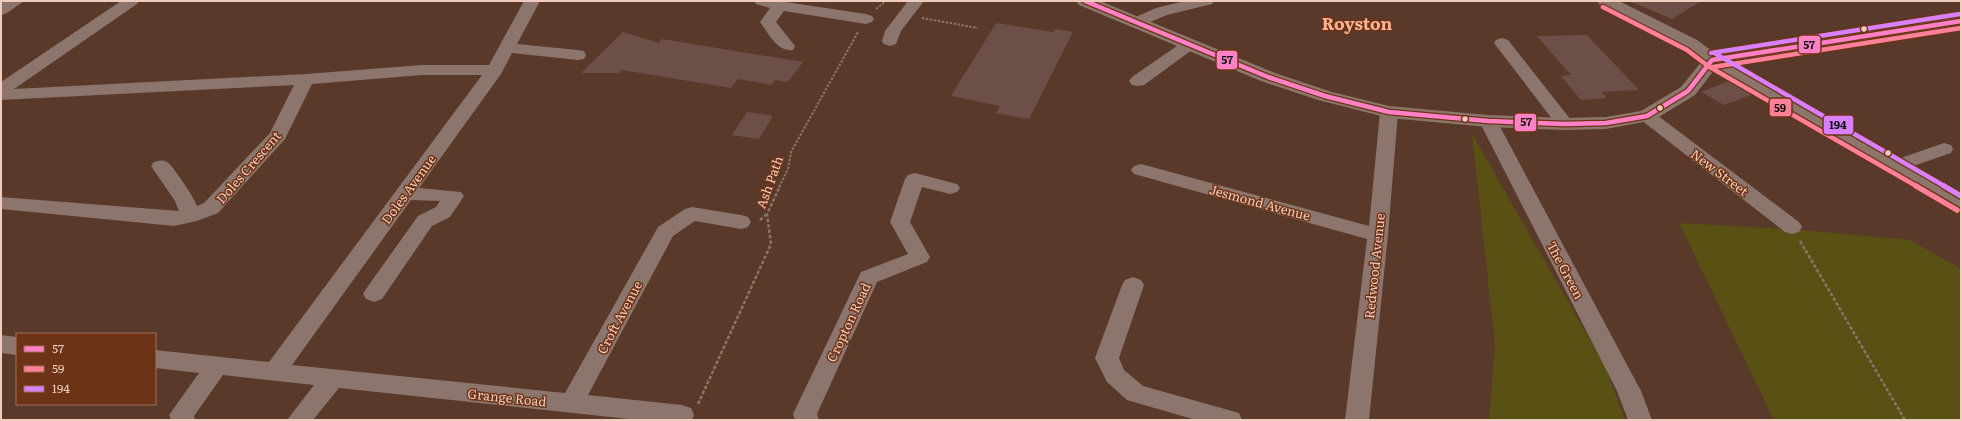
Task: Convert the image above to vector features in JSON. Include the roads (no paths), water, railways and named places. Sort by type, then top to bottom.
[{"type":"main road","points":[[1085,1],[1268,77],[1325,96],[1389,112],[1488,121],[1565,124],[1606,123],[1647,116],[1688,90],[1712,60],[1961,20]]},
{"type":"main road","points":[[1606,1],[1691,44],[1712,60],[1961,204]]},
{"type":"street","points":[[1,10],[16,1]]},
{"type":"street","points":[[1,90],[131,1]]},
{"type":"street","name":"Doles Avenue","points":[[275,371],[495,70],[532,1]]},
{"type":"street","points":[[762,1],[780,6],[866,19]]},
{"type":"street","points":[[890,41],[893,30],[916,1]]},
{"type":"street","points":[[1137,22],[1162,11],[1206,1]]},
{"type":"street","points":[[780,6],[768,22],[787,46]]},
{"type":"street","points":[[1502,43],[1565,124]]},
{"type":"street","points":[[1138,80],[1190,44]]},
{"type":"street","points":[[507,48],[578,55]]},
{"type":"street","points":[[1,95],[306,79],[422,70],[495,70]]},
{"type":"street","name":"Doles Crescent","points":[[1,203],[174,219],[190,216],[211,208],[278,135],[306,79]]},
{"type":"street","name":"Redwood Avenue","points":[[1358,420],[1378,235],[1389,112]]},
{"type":"street","name":"New Street","points":[[1647,116],[1792,227]]},
{"type":"street","name":"The Green","points":[[1488,121],[1629,392],[1640,420]]},
{"type":"street","points":[[1896,166],[1944,149]]},
{"type":"street","points":[[161,166],[185,200],[190,216]]},
{"type":"street","name":"Jesmond Avenue","points":[[1141,170],[1378,235]]},
{"type":"street","name":"Cropton Road","points":[[807,420],[805,414],[869,277],[920,257],[900,222],[915,179],[950,188]]},
{"type":"street","points":[[374,294],[425,221],[443,212],[454,196],[405,193]]},
{"type":"street","name":"Croft Avenue","points":[[572,403],[665,232],[692,214],[741,222]]},
{"type":"street","points":[[1133,285],[1107,358],[1115,376],[1135,393],[1230,420]]},
{"type":"street","points":[[1,344],[16,346]]},
{"type":"street","name":"Grange Road","points":[[156,359],[275,371],[332,379],[572,403],[690,410]]},
{"type":"street","points":[[183,420],[181,415],[217,366]]},
{"type":"street","points":[[299,420],[332,379]]},
{"type":"district","name":"Royston","points":[[1357,22]]}]
